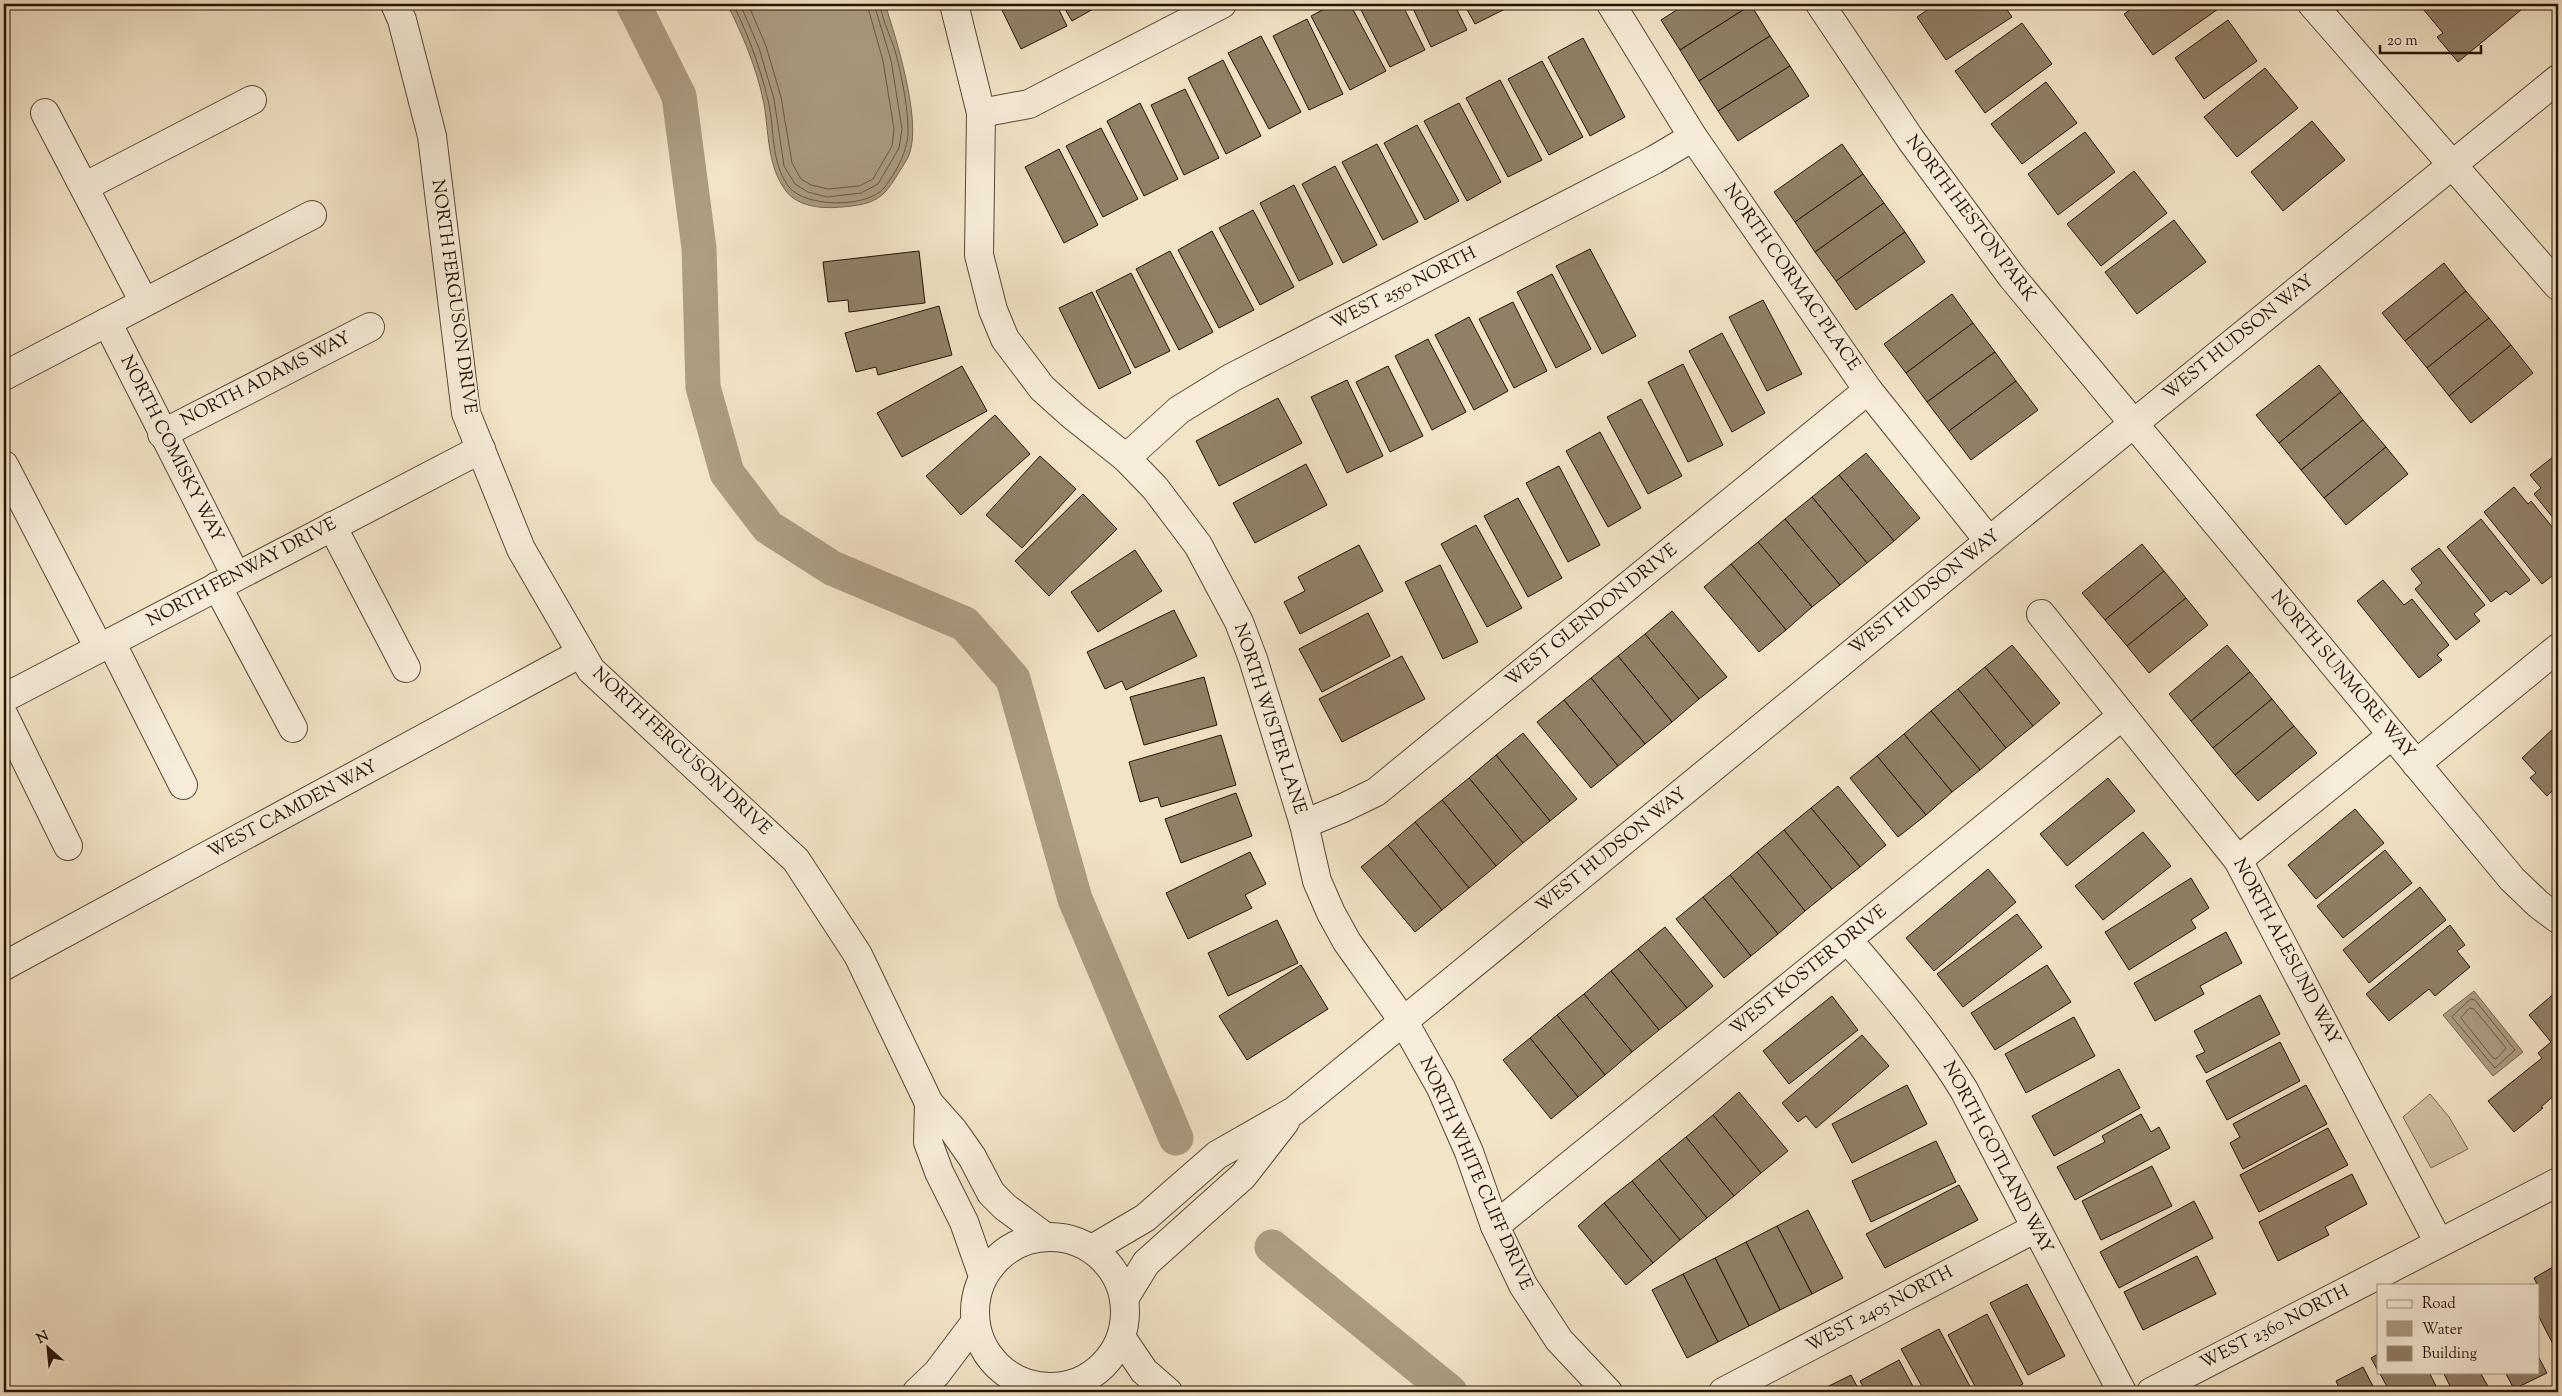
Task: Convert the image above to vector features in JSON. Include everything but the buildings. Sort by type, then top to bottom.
[{"type":"street","name":"NORTH FERGUSON DRIVE","points":[[395,4],[402,20],[432,136],[466,413],[521,549],[591,670],[796,860],[858,955],[929,1103],[954,1130],[972,1157],[991,1193],[1005,1207],[1044,1236]]},
{"type":"street","name":"NORTH WISTER LANE","points":[[954,4],[981,113],[979,255],[993,310],[1005,339],[1042,388],[1072,416],[1126,458],[1155,488],[1198,545],[1239,622],[1253,659],[1304,824],[1317,881],[1331,913],[1348,942],[1404,1022]]},
{"type":"street","points":[[981,113],[1029,104],[1222,4]]},
{"type":"street","name":"NORTH CORMAC PLACE","points":[[1612,4],[1694,137],[1868,390],[1989,541]]},
{"type":"street","name":"NORTH HESTON PARK","points":[[1820,4],[1910,140],[2006,269],[2133,424]]},
{"type":"street","points":[[2312,4],[2558,286]]},
{"type":"street","name":"WEST HUDSON WAY","points":[[1092,1248],[1145,1218],[1217,1155],[1294,1111],[1989,541],[2558,79]]},
{"type":"street","points":[[84,188],[252,100]]},
{"type":"street","points":[[45,113],[144,302]]},
{"type":"street","name":"WEST 2550 NORTH","points":[[1126,458],[1179,410],[1231,378],[1654,160],[1694,137]]},
{"type":"street","points":[[6,370],[107,322],[312,215]]},
{"type":"street","name":"NORTH COMISKY WAY","points":[[107,322],[162,434],[293,728]]},
{"type":"street","name":"NORTH ADAMS WAY","points":[[162,434],[370,326]]},
{"type":"street","name":"WEST GLENDON DRIVE","points":[[1304,824],[1376,792],[1868,390]]},
{"type":"street","name":"NORTH SUNMORE WAY","points":[[2133,424],[2512,879],[2558,920]]},
{"type":"street","name":"NORTH FENWAY DRIVE","points":[[4,698],[481,449]]},
{"type":"street","points":[[4,465],[183,785]]},
{"type":"street","points":[[332,526],[406,668]]},
{"type":"street","name":"NORTH ALESUND WAY","points":[[2041,614],[2238,860],[2438,1243]]},
{"type":"street","points":[[2416,764],[2558,648]]},
{"type":"street","name":"WEST CAMDEN WAY","points":[[4,966],[581,653]]},
{"type":"street","points":[[4,716],[68,846]]},
{"type":"street","name":"WEST KOSTER DRIVE","points":[[1495,1226],[2122,716]]},
{"type":"street","points":[[2238,860],[2392,735]]},
{"type":"street","name":"NORTH GOTLAND WAY","points":[[1848,940],[1915,1018],[1941,1053],[1964,1090],[2122,1392]]},
{"type":"street","name":"NORTH WHITE CLIFF DRIVE","points":[[1404,1022],[1441,1088],[1470,1152],[1495,1226],[1523,1285],[1559,1340],[1608,1392]]},
{"type":"street","name":"NORTH FERGUSON DRIVE","points":[[929,1103],[928,1142],[939,1172],[964,1222],[983,1276]]},
{"type":"street","name":"WEST HUDSON WAY","points":[[1124,1299],[1146,1263],[1244,1176],[1294,1111]]},
{"type":"street","name":"WEST 2360 NORTH","points":[[2151,1392],[2558,1182]]},
{"type":"street","name":"WEST 2405 NORTH","points":[[1724,1392],[2036,1228]]},
{"type":"street","points":[[1044,1236],[1069,1238],[1092,1248],[1110,1266],[1122,1288],[1124,1299],[1126,1312],[1122,1337],[1110,1359],[1073,1389],[1007,1387],[997,1367],[983,1348],[974,1324],[975,1299],[983,1276],[998,1256],[1019,1242],[1044,1236]]},
{"type":"street","points":[[917,1392],[937,1373],[974,1324]]},
{"type":"street","points":[[1122,1337],[1144,1371],[1168,1392]]},
{"type":"shaded area","points":[[2430,1094],[2449,1117],[2468,1149],[2431,1168],[2403,1117]]},
{"type":"water","points":[[727,4],[885,4],[906,78],[913,137],[907,160],[882,195],[862,204],[827,208],[804,204],[797,201],[786,191],[775,171],[772,160],[764,104],[758,78],[744,40]]},
{"type":"water","points":[[2474,991],[2523,1052],[2493,1076],[2443,1015]]},
{"type":"waterway","points":[[633,4],[679,96],[699,248],[703,387],[727,473],[768,527],[832,568],[965,624],[1013,679],[1075,899],[1176,1138]]},
{"type":"waterway","points":[[1272,1247],[1450,1392]]}]
